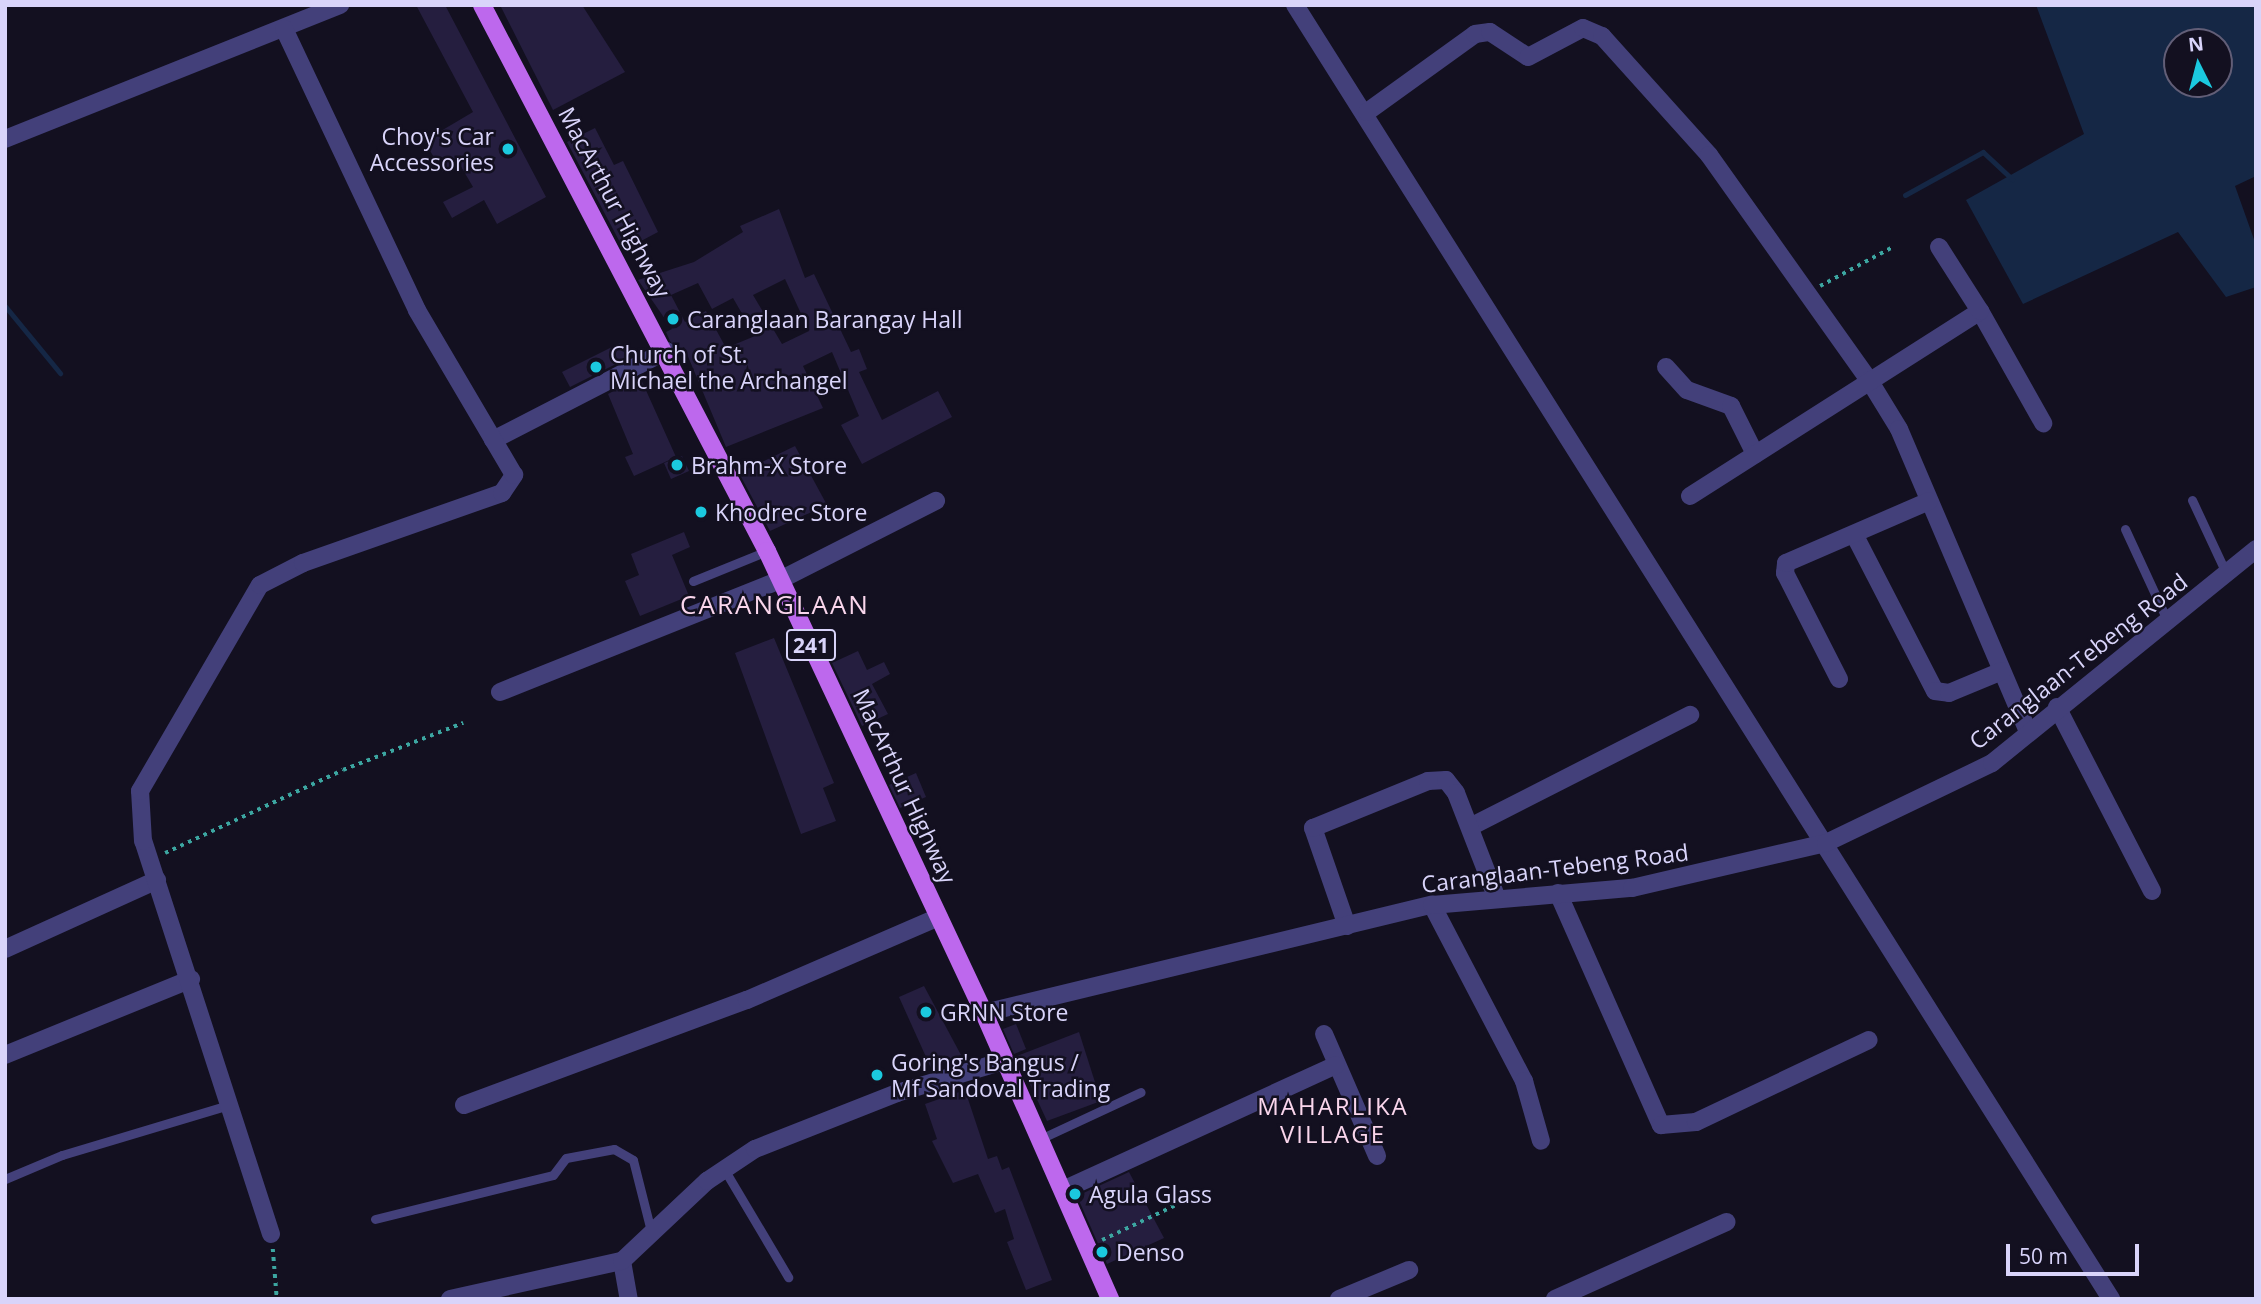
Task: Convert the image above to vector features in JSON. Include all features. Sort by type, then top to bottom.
[{"type":"main road","name":"MacArthur Highway","points":[[482,5],[666,351],[767,551],[984,1013],[1110,1299]]},
{"type":"street","points":[[5,139],[340,5]]},
{"type":"street","points":[[1295,5],[1367,111],[2111,1299]]},
{"type":"street","points":[[1367,111],[1475,34],[1490,32],[1528,57],[1583,28],[1595,30],[1709,155],[1809,291],[1869,380],[1899,429],[2028,732]]},
{"type":"street","points":[[271,1234],[234,1104],[150,861],[138,820],[140,791],[260,585],[303,563],[502,493],[514,475],[416,310],[284,29]]},
{"type":"street","points":[[1939,247],[1980,311],[2043,423]]},
{"type":"street","points":[[1690,496],[1980,311]]},
{"type":"street","points":[[493,440],[666,351]]},
{"type":"street","points":[[1666,367],[1686,390],[1731,406],[1755,454]]},
{"type":"street","points":[[500,692],[780,580],[936,501]]},
{"type":"street","points":[[1839,679],[1785,567],[1791,559],[1855,536],[1929,501]]},
{"type":"street","points":[[1855,536],[1935,691],[1949,693],[2002,671]]},
{"type":"street","name":"Caranglaan-Tebeng Road","points":[[984,1013],[1432,905],[1695,876],[1826,843],[1964,779],[2168,623],[2256,549]]},
{"type":"street","points":[[2057,707],[2152,891]]},
{"type":"street","points":[[1472,826],[1690,715]]},
{"type":"street","points":[[1346,926],[1313,828],[1446,780],[1472,826],[1496,897]]},
{"type":"street","points":[[5,949],[158,880]]},
{"type":"street","points":[[1558,893],[1661,1125],[1670,1129],[1869,1040]]},
{"type":"street","points":[[1432,905],[1524,1081],[1541,1141]]},
{"type":"street","points":[[464,1105],[747,1000],[939,917]]},
{"type":"street","points":[[5,1055],[191,979]]},
{"type":"street","points":[[1324,1034],[1377,1156]]},
{"type":"street","points":[[450,1299],[622,1261],[651,1231],[724,1169],[801,1128],[1004,1061]]},
{"type":"street","points":[[1063,1190],[1336,1065]]},
{"type":"street","points":[[1555,1299],[1726,1222]]},
{"type":"street","points":[[622,1261],[629,1299]]},
{"type":"street","points":[[1339,1299],[1360,1295],[1409,1270]]},
{"type":"lane","points":[[2192,500],[2227,575]]},
{"type":"lane","points":[[2125,529],[2168,623]]},
{"type":"lane","points":[[693,581],[767,551]]},
{"type":"lane","points":[[1040,1139],[1141,1092]]},
{"type":"lane","points":[[5,1179],[75,1150],[234,1104]]},
{"type":"lane","points":[[375,1219],[554,1175],[566,1158],[614,1149],[633,1160],[651,1231]]},
{"type":"lane","points":[[724,1169],[788,1277]]},
{"type":"path","points":[[1809,291],[1891,248]]},
{"type":"path","points":[[150,861],[343,770],[463,723]]},
{"type":"path","points":[[1087,1247],[1174,1206]]},
{"type":"path","points":[[271,1234],[277,1299]]},
{"type":"water","points":[[2036,5],[2256,5],[2256,176],[2235,186],[2256,245],[2256,287],[2226,297],[2178,232],[2023,304],[1966,200],[2084,134]]},
{"type":"building","points":[[416,5],[445,5],[546,197],[497,224],[484,200],[452,218],[443,202],[473,187],[459,163],[443,172],[424,141],[473,112]]},
{"type":"building","points":[[500,5],[582,5],[625,72],[553,110]]},
{"type":"building","points":[[595,128],[614,165],[623,161],[658,232],[624,250],[567,142]]},
{"type":"building","points":[[779,209],[805,278],[814,274],[851,352],[859,349],[867,369],[859,372],[882,420],[938,391],[952,417],[862,464],[841,425],[859,416],[832,352],[803,366],[823,408],[726,447],[684,347],[677,351],[670,341],[666,332],[672,329],[638,280],[694,262],[743,232],[740,226]],"holes":[[[785,279],[809,331],[782,344],[753,295]],[[698,283],[712,309],[733,298],[755,336],[726,348],[706,311],[685,322],[671,295]]]},
{"type":"building","name":"Church of St. Michael the Archangel","points":[[620,343],[628,358],[570,387],[562,372]]},
{"type":"building","points":[[640,377],[676,457],[634,476],[625,457],[633,454],[608,394]]},
{"type":"building","points":[[795,446],[827,505],[770,531],[739,473]]},
{"type":"building","points":[[682,456],[689,471],[671,479],[664,463]]},
{"type":"building","points":[[684,532],[690,547],[672,555],[689,596],[640,616],[625,581],[639,575],[631,554]]},
{"type":"building","points":[[774,638],[834,783],[823,788],[836,821],[801,834],[735,653]]},
{"type":"building","points":[[858,651],[867,670],[884,662],[890,674],[872,684],[888,714],[862,726],[832,663]]},
{"type":"building","points":[[916,773],[926,797],[900,808],[889,785]]},
{"type":"building","points":[[924,986],[961,1055],[931,1068],[899,997]]},
{"type":"building","points":[[1016,1024],[1026,1049],[1014,1054],[1003,1029]]},
{"type":"building","points":[[1079,1032],[1101,1101],[1047,1121],[1017,1056]]},
{"type":"building","points":[[965,1090],[988,1159],[997,1156],[1002,1170],[1009,1167],[1052,1280],[1026,1290],[1007,1242],[1014,1239],[1005,1209],[995,1213],[978,1174],[953,1183],[932,1141],[937,1139],[925,1104]]},
{"type":"building","points":[[1129,1172],[1164,1238],[1107,1264],[1077,1196]]},
{"type":"waterway","points":[[1905,195],[1983,152],[2012,179]]},
{"type":"waterway","points":[[5,306],[60,373]]},
{"type":"place","name":"Choy's Car Accessories","points":[[508,149]]},
{"type":"place","name":"Caranglaan Barangay Hall","points":[[673,319]]},
{"type":"place","name":"Church of St. Michael the Archangel","points":[[596,367]]},
{"type":"place","name":"Brahm-X Store","points":[[677,465]]},
{"type":"place","name":"Khodrec Store","points":[[701,512]]},
{"type":"place","name":"GRNN Store","points":[[926,1012]]},
{"type":"place","name":"Goring's Bangus / Mf Sandoval Trading","points":[[877,1075]]},
{"type":"place","name":"Agula Glass","points":[[1075,1194]]},
{"type":"place","name":"Denso","points":[[1102,1252]]},
{"type":"district","name":"CARANGLAAN","points":[[775,605]]},
{"type":"district","name":"MAHARLIKA VILLAGE","points":[[1333,1120]]}]
